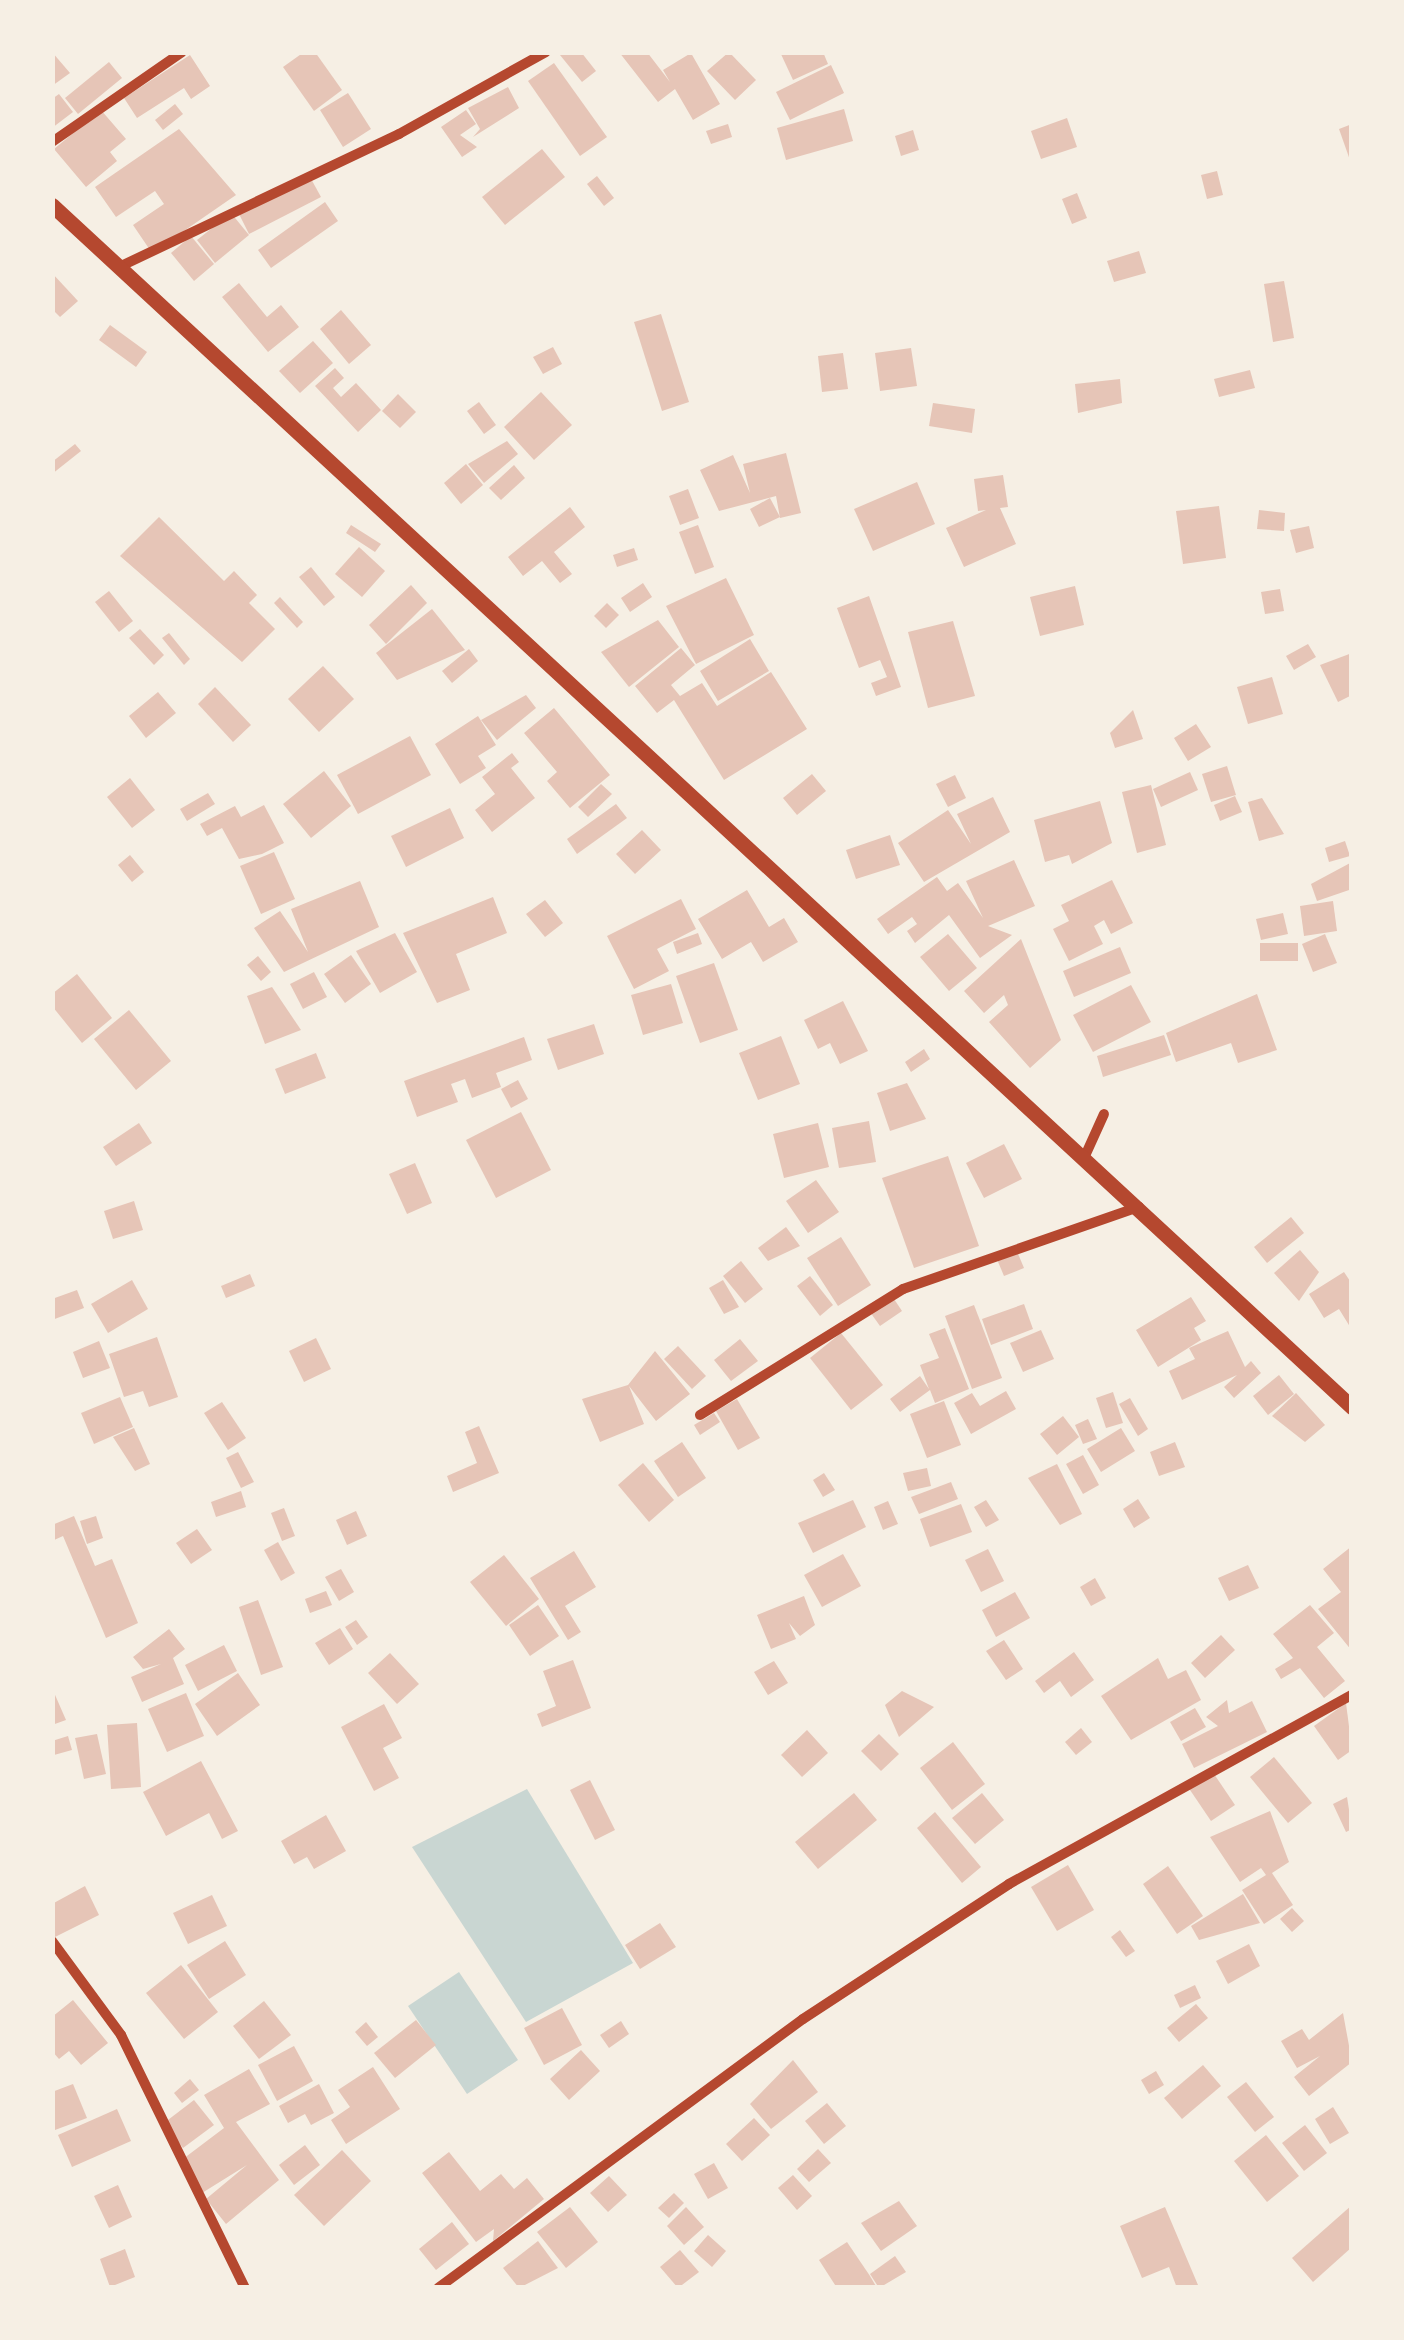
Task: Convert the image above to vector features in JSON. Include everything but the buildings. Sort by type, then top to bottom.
[{"type":"main road","points":[[52,205],[1348,1398]]},
{"type":"street","points":[[52,142],[182,52]]},
{"type":"street","points":[[120,267],[546,52]]},
{"type":"street","points":[[1085,1156],[1104,1114]]},
{"type":"street","points":[[700,1415],[903,1289],[1140,1207]]},
{"type":"street","points":[[438,2288],[804,2018],[1009,1884],[1352,1695]]},
{"type":"street","points":[[52,1942],[122,2035],[245,2288]]},
{"type":"shaded area","points":[[527,1789],[633,1963],[526,2022],[412,1847]]},
{"type":"shaded area","points":[[459,1972],[518,2060],[467,2094],[408,2006]]}]
